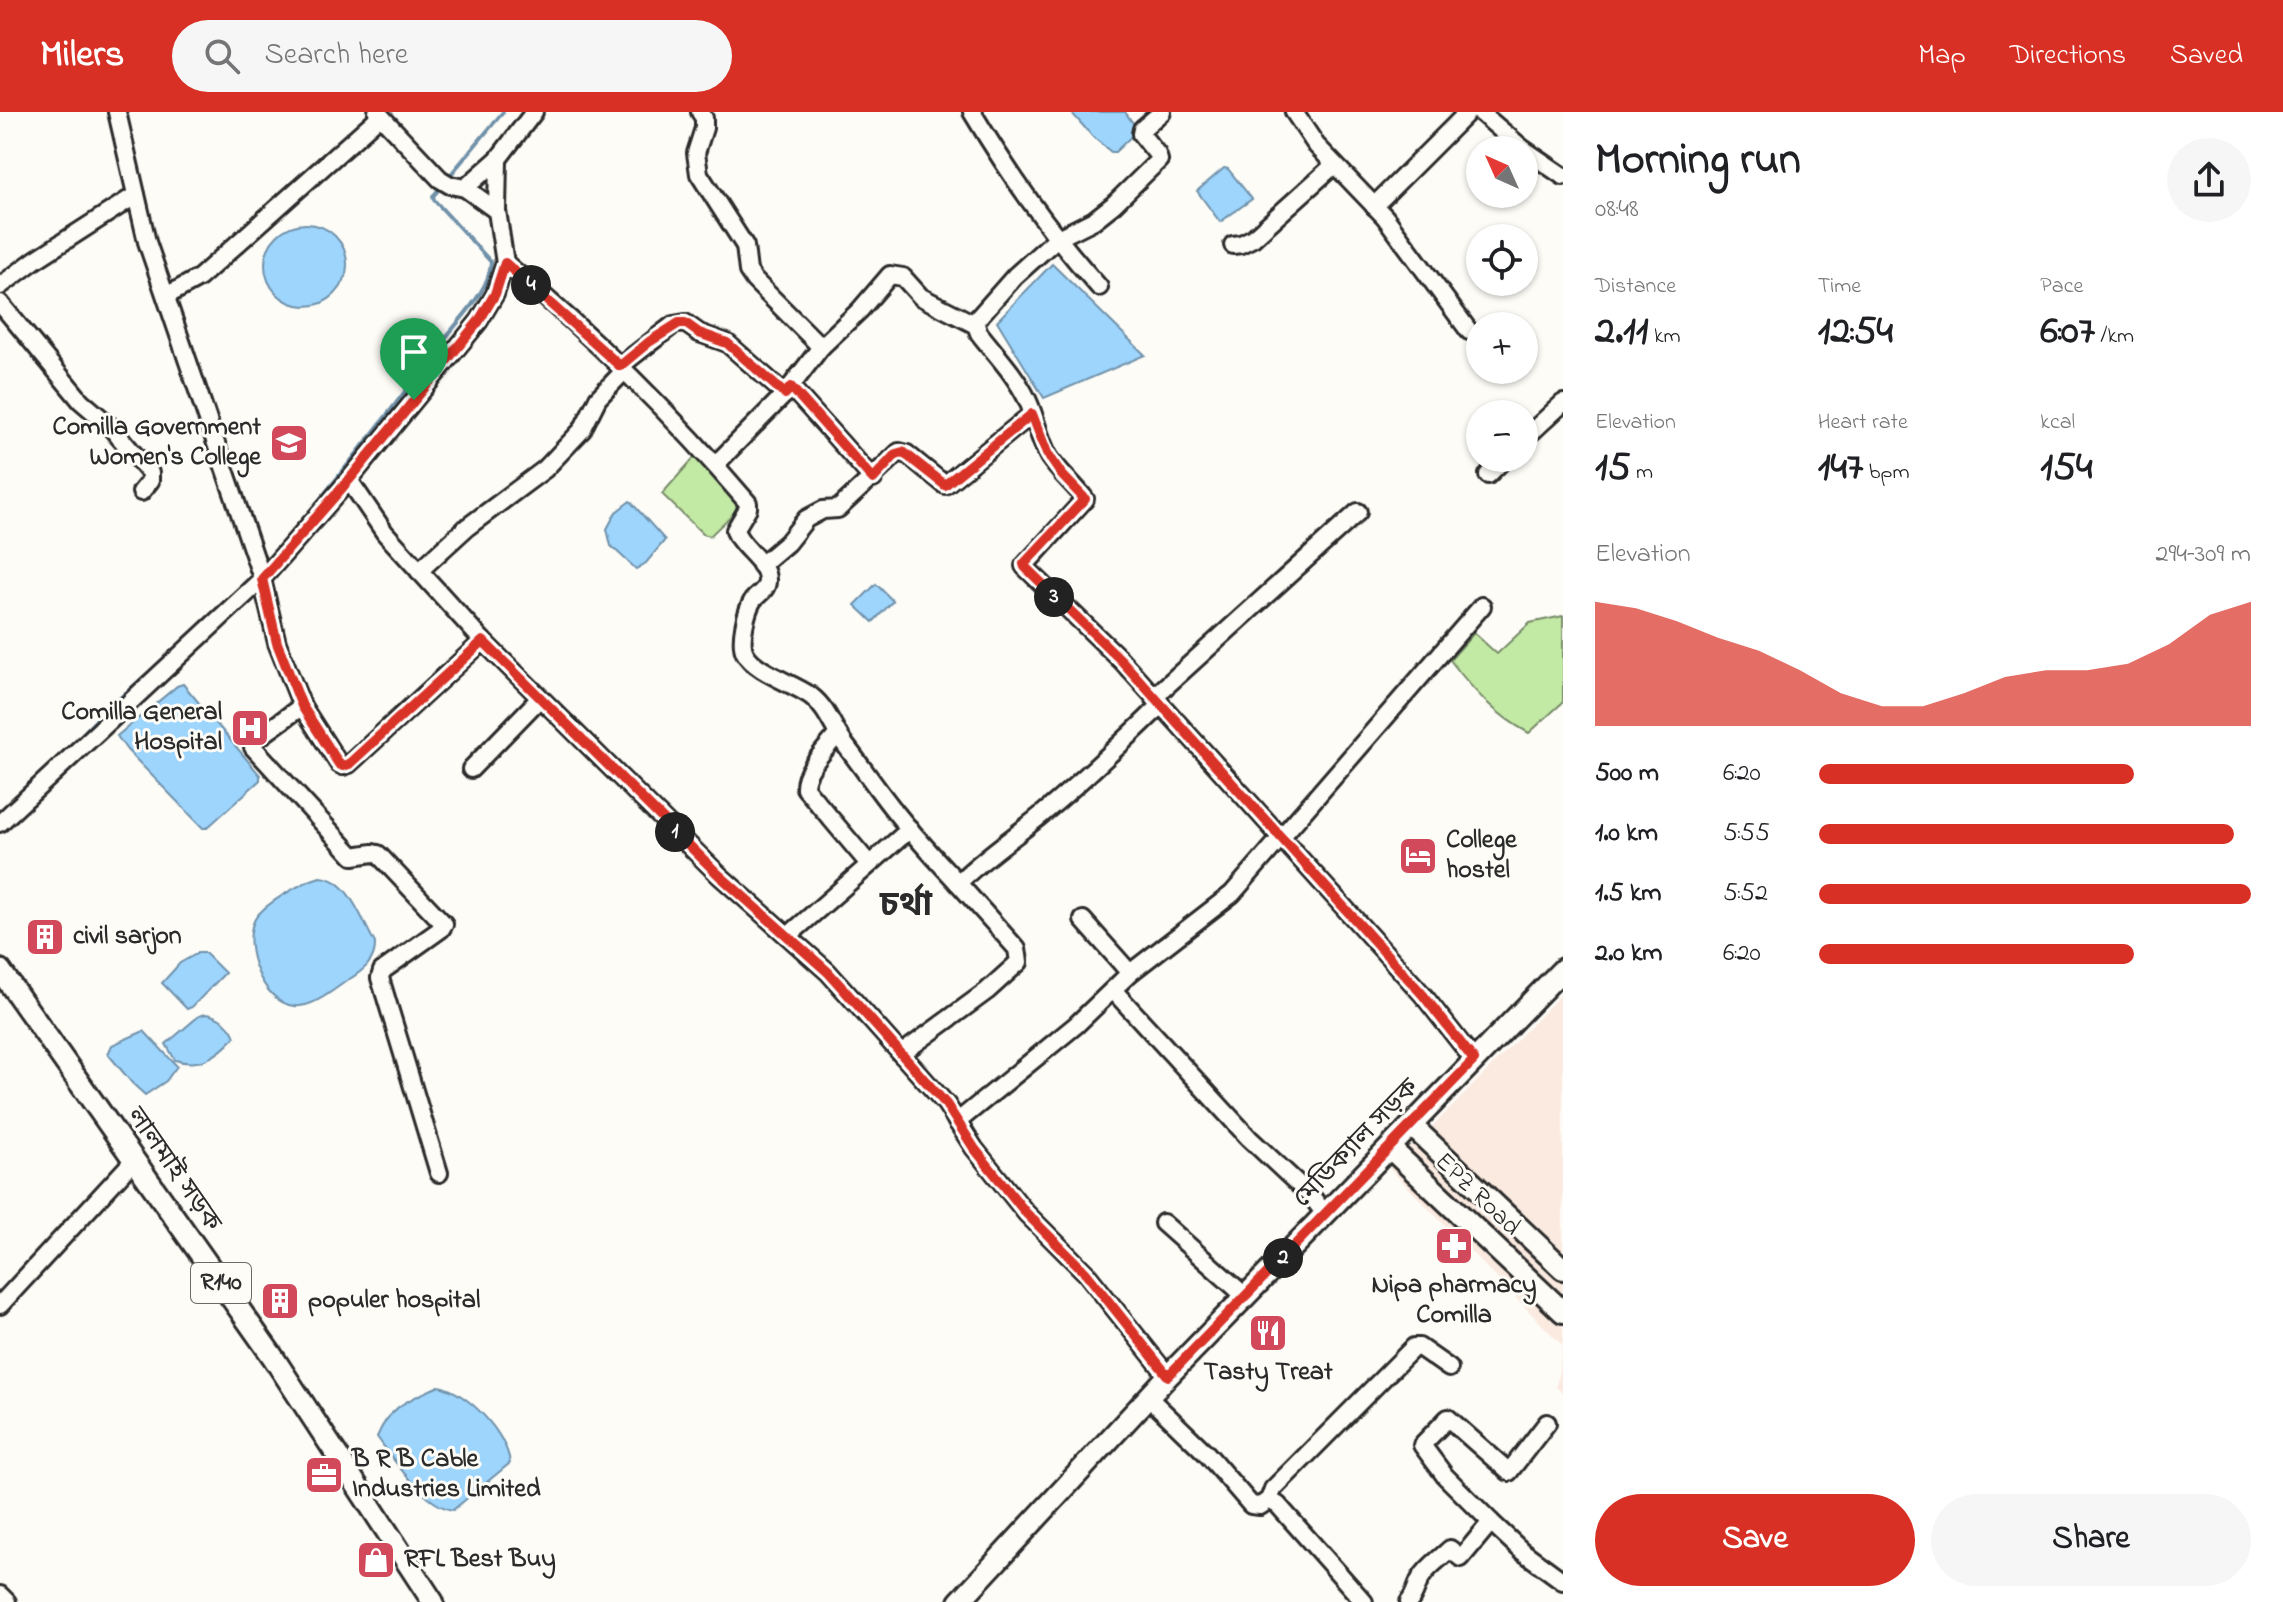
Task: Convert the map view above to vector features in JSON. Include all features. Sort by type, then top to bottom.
[{"type":"main road","name":"মেডিক্যাল সড়ক","points":[[959,1602],[1168,1376],[1563,969]]},
{"type":"main road","name":"লালমাই সড়ক","points":[[0,970],[273,1357],[433,1602]]},
{"type":"main road","name":"EPZ Road","points":[[1412,1126],[1563,1269]]},
{"type":"main road","name":"EPZ Road","points":[[1390,1148],[1563,1312]]},
{"type":"street","points":[[117,112],[147,242],[259,572],[277,643],[302,706],[339,764],[349,764],[483,641]]},
{"type":"street","points":[[452,184],[498,159],[534,112]]},
{"type":"street","points":[[700,112],[704,118],[704,128],[696,153],[699,174],[745,246],[748,271],[821,347]]},
{"type":"street","points":[[972,112],[1007,171],[1056,239],[1099,287]]},
{"type":"street","points":[[1162,112],[1142,129],[1141,134],[1159,160],[1104,213],[1056,239],[1015,276],[977,319],[979,333],[1014,375],[1047,453],[1062,475],[1085,499],[1024,566],[1121,660],[1280,840],[1423,995],[1474,1060]]},
{"type":"street","points":[[1294,112],[1316,145],[1402,239],[1466,327]]},
{"type":"street","points":[[1374,206],[1468,112]]},
{"type":"street","points":[[1480,112],[1522,148],[1563,175]]},
{"type":"street","points":[[166,296],[199,278],[378,114],[452,184],[497,211]]},
{"type":"street","points":[[0,823],[259,572],[349,480],[479,321],[495,294],[505,263],[497,211],[498,159]]},
{"type":"street","points":[[1233,245],[1253,238],[1334,165]]},
{"type":"street","points":[[0,286],[136,195]]},
{"type":"street","points":[[505,263],[622,368],[716,464],[748,503],[735,530],[737,537],[761,565],[767,585],[751,603],[743,648],[751,661],[811,697],[830,717],[837,735],[910,829],[1017,949],[1019,962],[987,991],[901,1054]]},
{"type":"street","points":[[716,464],[788,391],[821,347],[860,310],[890,275],[903,277],[921,297],[976,325]]},
{"type":"street","points":[[0,303],[81,401],[109,425],[150,473],[150,481],[141,492]]},
{"type":"street","points":[[419,571],[466,528],[551,462],[582,430],[598,398],[622,368],[673,325],[685,323],[699,333],[727,343],[788,391],[873,479]]},
{"type":"street","points":[[1538,426],[1563,403]]},
{"type":"street","points":[[761,565],[787,543],[806,519],[823,510],[838,509],[896,454],[903,452],[945,485],[1032,414]]},
{"type":"street","points":[[1488,475],[1491,472]]},
{"type":"street","points":[[349,480],[385,533],[483,641],[719,875],[828,972],[946,1104],[974,1148],[1026,1213],[1086,1273],[1168,1376]]},
{"type":"street","points":[[1154,697],[1358,512]]},
{"type":"street","points":[[957,1122],[1001,1088],[1130,973],[1232,894],[1482,606]]},
{"type":"street","points":[[958,883],[985,856],[1039,817],[1116,749],[1159,707],[1154,697]]},
{"type":"street","points":[[471,769],[540,698]]},
{"type":"street","points":[[302,706],[254,741],[253,747],[353,856],[378,854],[444,924],[382,971],[380,978],[439,1173]]},
{"type":"street","points":[[837,735],[809,772],[805,788],[869,864]]},
{"type":"street","points":[[788,936],[910,829]]},
{"type":"street","points":[[1083,920],[1130,973]]},
{"type":"street","points":[[1113,990],[1249,1138],[1312,1197],[1325,1214]]},
{"type":"street","points":[[0,1305],[134,1160]]},
{"type":"street","points":[[1163,1223],[1245,1296]]},
{"type":"street","points":[[1148,1397],[1207,1454],[1251,1505],[1260,1506],[1269,1500],[1273,1489],[1414,1347],[1419,1347],[1449,1368]]},
{"type":"street","points":[[1547,1423],[1509,1472],[1448,1418],[1422,1445],[1445,1476],[1491,1522],[1522,1551],[1563,1581]]},
{"type":"street","points":[[1269,1500],[1278,1505],[1364,1602]]},
{"type":"street","points":[[1409,1602],[1419,1579],[1437,1561],[1450,1549],[1461,1558],[1491,1522]]},
{"type":"street","points":[[0,1595],[7,1602]]},
{"type":"shaded area","points":[[1563,992],[1563,1346],[1389,1168]]},
{"type":"shaded area","points":[[1563,1346],[1563,1393],[1556,1387]]},
{"type":"green space","points":[[698,453],[737,501],[736,511],[710,536],[703,534],[662,494]]},
{"type":"green space","points":[[1563,616],[1563,702],[1529,733],[1485,701],[1450,660],[1474,633],[1497,654],[1530,623]]},
{"type":"water","points":[[1071,112],[1125,112],[1136,132],[1115,152],[1111,152]]},
{"type":"water","points":[[1224,168],[1252,199],[1220,222],[1197,191]]},
{"type":"water","points":[[306,224],[322,227],[335,236],[344,249],[347,265],[344,281],[335,294],[322,303],[306,306],[290,303],[277,294],[268,281],[265,265],[268,249],[277,236],[290,227]]},
{"type":"water","points":[[1052,264],[1145,355],[1044,398],[997,321]]},
{"type":"water","points":[[630,501],[665,540],[646,563],[636,569],[611,546],[607,529],[616,512]]},
{"type":"water","points":[[876,584],[893,601],[873,622],[855,605]]},
{"type":"water","points":[[183,684],[260,775],[260,780],[207,828],[203,828],[117,736]]},
{"type":"water","points":[[320,877],[330,879],[347,893],[375,943],[375,949],[368,965],[359,973],[315,1001],[294,1006],[273,995],[264,984],[253,958],[251,932],[258,915],[273,901]]},
{"type":"water","points":[[198,953],[205,953],[225,973],[187,1009],[162,983],[180,963]]},
{"type":"water","points":[[206,1014],[224,1022],[235,1037],[208,1059],[193,1062],[175,1060],[166,1044],[199,1016]]},
{"type":"water","points":[[144,1031],[177,1066],[166,1081],[145,1095],[108,1054],[112,1045]]},
{"type":"water","points":[[439,1386],[462,1396],[484,1416],[502,1440],[510,1463],[453,1510],[442,1507],[421,1491],[377,1437],[394,1410]]},
{"type":"waterway","points":[[447,179],[503,112]]},
{"type":"waterway","points":[[308,514],[473,304],[485,283],[491,262],[434,200],[433,196],[442,186]]},
{"type":"waterway","points":[[68,749],[173,651]]},
{"type":"place","name":"Comilla Government Women's College","points":[[289,443]]},
{"type":"place","name":"Comilla General Hospital","points":[[250,728]]},
{"type":"place","name":"College hostel","points":[[1418,856]]},
{"type":"place","name":"civil sarjon","points":[[45,937]]},
{"type":"place","name":"Nipa pharmacy Comilla","points":[[1454,1246]]},
{"type":"place","name":"populer hospital","points":[[280,1301]]},
{"type":"place","name":"Tasty Treat","points":[[1268,1333]]},
{"type":"place","name":"B R B Cable Industries Limited","points":[[324,1475]]},
{"type":"place","name":"RFL Best Buy","points":[[376,1560]]},
{"type":"district","name":"চর্থা","points":[[906,907]]},
{"type":"route","points":[[505,263],[620,366],[679,323],[727,343],[785,394],[791,387],[873,479],[896,454],[903,452],[945,485],[1032,414],[1047,453],[1062,475],[1085,499],[1024,566],[1121,660],[1280,840],[1423,995],[1474,1060],[1168,1376],[1086,1273],[1026,1213],[974,1148],[946,1104],[828,972],[719,875],[483,641],[349,764],[339,764],[302,706],[277,643],[262,579],[414,400],[479,321],[495,294],[505,263]]}]
